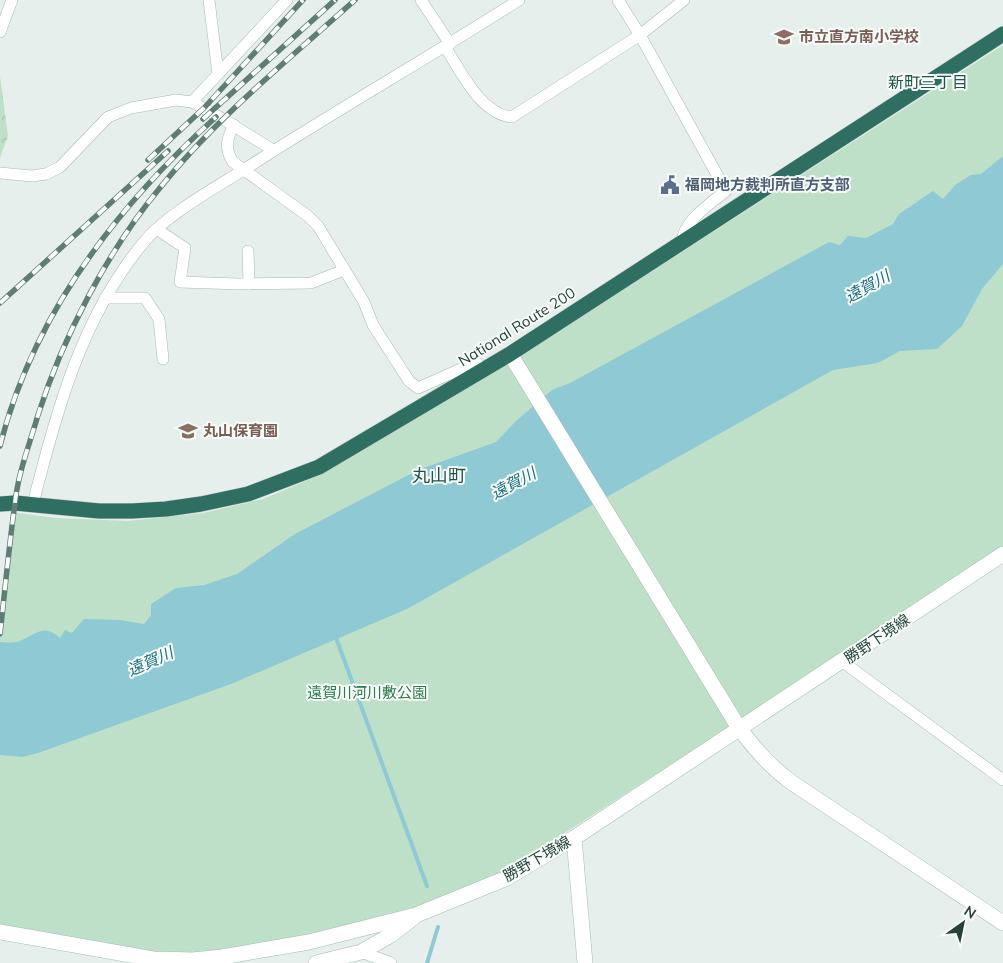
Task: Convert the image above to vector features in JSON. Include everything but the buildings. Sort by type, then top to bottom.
[{"type":"highway","name":"National Route 200","points":[[0,504],[33,504],[132,512],[201,504],[248,494],[319,467],[484,369],[512,358],[683,242],[1003,34]]},
{"type":"main road","points":[[512,358],[735,722],[772,768],[1003,923]]},
{"type":"main road","name":"勝野下境線","points":[[0,932],[153,959],[193,960],[309,942],[416,914],[507,878],[574,838],[654,788],[735,722],[843,662],[1003,554]]},
{"type":"main road","points":[[574,838],[585,963]]},
{"type":"main road","points":[[316,963],[361,952],[391,936],[416,914]]},
{"type":"street","points":[[0,32],[12,0]]},
{"type":"street","points":[[209,0],[218,74]]},
{"type":"street","points":[[192,102],[287,0]]},
{"type":"street","points":[[420,0],[477,95],[496,112],[512,117],[640,35],[684,0]]},
{"type":"street","points":[[33,504],[48,442],[91,324],[115,280],[145,240],[184,208],[273,150],[448,46],[518,0]]},
{"type":"street","points":[[618,0],[640,35],[726,191],[689,223],[684,230],[683,242]]},
{"type":"street","points":[[0,173],[32,176],[46,174],[60,167],[108,117],[131,108],[176,100],[192,102],[234,125],[273,150]]},
{"type":"street","points":[[234,125],[228,138],[229,156],[233,162],[308,216],[318,226],[364,302],[373,325],[409,381],[418,388],[470,365],[478,364],[484,369]]},
{"type":"street","points":[[158,230],[184,248],[180,282],[311,283],[344,270]]},
{"type":"street","points":[[248,251],[249,284]]},
{"type":"street","points":[[106,298],[145,298],[158,319],[163,359]]},
{"type":"street","points":[[843,662],[1003,780]]},
{"type":"street","points":[[361,952],[391,963]]},
{"type":"green space","name":"遠賀川河川敷公園","points":[[1003,45],[1003,546],[712,738],[504,872],[438,901],[305,937],[195,953],[143,951],[0,925],[0,616],[11,512],[56,518],[128,521],[203,513],[263,499],[320,475],[524,354]]},
{"type":"green space","points":[[0,76],[8,136],[0,158]]},
{"type":"water","name":"遠賀川","points":[[1003,156],[1003,264],[982,289],[962,326],[937,349],[900,351],[878,363],[833,370],[407,609],[231,684],[38,753],[22,757],[0,755],[0,642],[16,642],[42,631],[48,631],[60,638],[65,630],[72,633],[84,619],[120,620],[144,624],[151,615],[151,604],[176,588],[204,585],[237,574],[295,534],[418,470],[496,442],[516,421],[552,390],[570,383],[829,242],[840,245],[848,236],[866,238],[893,224],[899,214],[933,191],[943,199],[955,185],[971,175],[981,174]]},
{"type":"waterway","points":[[335,635],[427,886]]},
{"type":"waterway","points":[[427,963],[438,927]]},
{"type":"railway","points":[[148,160],[204,108],[303,0]]},
{"type":"railway","points":[[203,119],[335,0]]},
{"type":"railway","points":[[0,634],[19,481],[48,385],[88,296],[140,214],[181,163],[253,90],[355,0]]},
{"type":"railway","points":[[0,446],[15,398],[34,352],[57,308],[83,266],[145,188],[216,117]]},
{"type":"railway","points":[[0,303],[168,151]]},
{"type":"place","name":"市立直方南小学校","points":[[784,37]]},
{"type":"place","name":"福岡地方裁判所直方支部","points":[[670,185]]},
{"type":"place","name":"丸山保育園","points":[[188,431]]},
{"type":"district","name":"新町三丁目","points":[[928,82]]},
{"type":"district","name":"丸山町","points":[[439,476]]}]
